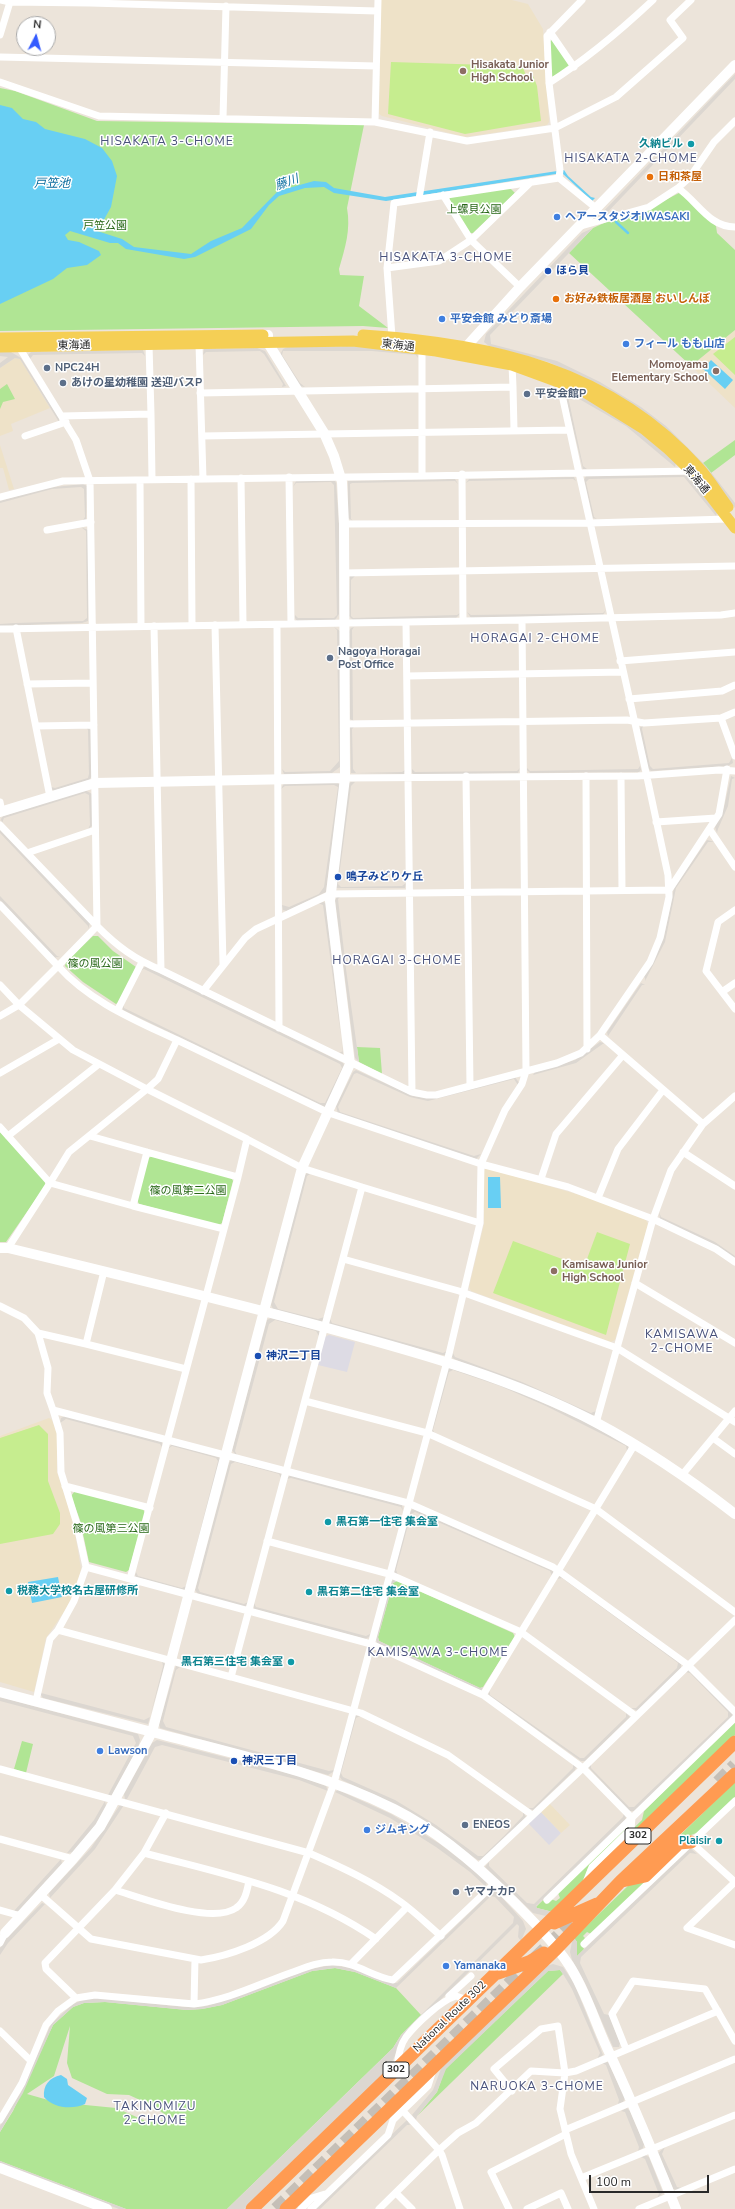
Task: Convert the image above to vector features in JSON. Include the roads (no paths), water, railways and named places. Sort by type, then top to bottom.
[{"type":"highway","name":"National Route 302","points":[[252,2209],[735,1742]]},
{"type":"highway","name":"302","points":[[286,2209],[556,1948],[621,1881],[735,1774]]},
{"type":"highway","points":[[621,1881],[646,1876],[679,1843],[691,1842]]},
{"type":"highway","points":[[540,1930],[603,1900]]},
{"type":"highway","points":[[496,1974],[523,1965],[556,1948]]},
{"type":"main road","name":"東海通","points":[[0,347],[199,344],[352,334],[392,337],[465,352],[512,365],[583,391],[644,429],[691,471],[731,518]]},
{"type":"main road","name":"東海通","points":[[0,338],[268,339],[353,341],[517,358],[553,369],[587,383],[616,399],[649,422],[694,464],[731,518],[735,528]]},
{"type":"street","points":[[1,0],[10,2],[183,2],[226,6],[378,11]]},
{"type":"street","points":[[375,122],[378,0]]},
{"type":"street","points":[[582,0],[547,36],[549,83],[560,174],[596,208]]},
{"type":"street","points":[[549,83],[574,67],[617,34],[653,0]]},
{"type":"street","points":[[680,0],[684,7]]},
{"type":"street","points":[[0,82],[99,116],[375,122],[430,132],[467,141],[555,128],[616,97],[684,38],[670,20],[691,0]]},
{"type":"street","points":[[0,35],[10,2]]},
{"type":"street","points":[[223,118],[226,6]]},
{"type":"street","points":[[550,32],[574,67]]},
{"type":"street","points":[[0,57],[376,66]]},
{"type":"street","points":[[465,352],[520,287],[581,226],[596,208],[735,65]]},
{"type":"street","points":[[581,226],[649,207],[678,188],[690,177],[714,142],[735,121]]},
{"type":"street","points":[[419,196],[430,132]]},
{"type":"street","points":[[392,337],[387,268],[394,203],[419,196],[443,195],[531,182],[560,174]]},
{"type":"street","points":[[387,268],[439,261],[471,240],[531,182]]},
{"type":"street","points":[[678,188],[716,223],[725,227],[735,227]]},
{"type":"street","points":[[443,195],[471,240],[520,287]]},
{"type":"street","points":[[0,1943],[2,1934],[41,1895],[100,1827],[152,1732],[190,1595],[302,1168],[329,1113],[350,1064],[331,894],[345,778],[344,524],[341,477],[324,433],[296,391],[268,339]]},
{"type":"street","points":[[199,344],[203,478]]},
{"type":"street","points":[[149,345],[152,479]]},
{"type":"street","points":[[0,1016],[19,1005],[97,926],[90,481],[82,453],[64,419],[19,347]]},
{"type":"street","points":[[422,349],[422,476]]},
{"type":"street","points":[[512,365],[514,387],[514,430]]},
{"type":"street","points":[[0,825],[117,946],[142,962],[350,1064],[412,1092],[419,1094],[436,1094],[470,1086],[575,1057],[587,1049],[600,1035],[650,962],[660,938],[669,890],[646,775],[559,381]]},
{"type":"street","points":[[200,393],[514,387]]},
{"type":"street","points":[[25,436],[64,419],[151,414]]},
{"type":"street","points":[[202,436],[569,430]]},
{"type":"street","points":[[0,497],[51,483],[90,481],[691,471]]},
{"type":"street","points":[[462,474],[463,621]]},
{"type":"street","points":[[289,477],[291,624]]},
{"type":"street","points":[[241,478],[243,624]]},
{"type":"street","points":[[191,479],[192,625]]},
{"type":"street","points":[[140,480],[141,626]]},
{"type":"street","points":[[344,524],[590,523],[731,518]]},
{"type":"street","points":[[47,530],[91,522]]},
{"type":"street","points":[[344,573],[600,570],[735,566]]},
{"type":"street","points":[[0,629],[522,620],[721,615],[735,613]]},
{"type":"street","points":[[41,1895],[78,1929],[98,1942],[195,1959],[213,1958],[264,1940],[274,1934],[283,1921],[293,1895],[334,1783],[447,1361],[480,1223],[481,1164],[505,1110],[522,1084],[526,1071],[522,620]]},
{"type":"street","points":[[406,622],[412,1092]]},
{"type":"street","points":[[277,624],[279,1028]]},
{"type":"street","points":[[215,625],[223,964]]},
{"type":"street","points":[[154,626],[161,970]]},
{"type":"street","points":[[16,628],[50,797]]},
{"type":"street","points":[[620,661],[735,652]]},
{"type":"street","points":[[407,676],[623,672]]},
{"type":"street","points":[[27,684],[93,683]]},
{"type":"street","points":[[629,699],[722,691],[735,685]]},
{"type":"street","points":[[345,724],[627,720],[634,722],[721,718],[735,712]]},
{"type":"street","points":[[721,718],[735,756]]},
{"type":"street","points":[[36,726],[94,724]]},
{"type":"street","points":[[1,809],[50,797],[95,783],[524,775],[621,776],[731,770],[722,806],[710,830],[669,890]]},
{"type":"street","points":[[466,776],[470,1086]]},
{"type":"street","points":[[586,776],[587,1049]]},
{"type":"street","points":[[621,776],[622,890]]},
{"type":"street","points":[[656,822],[716,818]]},
{"type":"street","points":[[27,853],[96,830]]},
{"type":"street","points":[[710,830],[735,867]]},
{"type":"street","points":[[203,991],[245,938],[265,924],[331,894],[669,890]]},
{"type":"street","points":[[0,905],[58,966],[89,994],[118,1011],[177,1040],[329,1113],[481,1164],[541,1179],[598,1198],[653,1219],[716,1249],[735,1262]]},
{"type":"street","points":[[735,910],[718,922],[706,971],[735,1009]]},
{"type":"street","points":[[118,1011],[142,962]]},
{"type":"street","points":[[722,992],[735,983]]},
{"type":"street","points":[[0,985],[19,1005],[74,1050],[302,1168],[480,1223]]},
{"type":"street","points":[[600,1035],[703,1124]]},
{"type":"street","points":[[0,1073],[59,1039]]},
{"type":"street","points":[[177,1040],[158,1079],[69,1152],[50,1183],[4,1248],[265,1311],[447,1361],[520,1388],[596,1423],[635,1444],[682,1474],[735,1514]]},
{"type":"street","points":[[541,1179],[556,1134],[623,1055]]},
{"type":"street","points":[[8,1136],[99,1064]]},
{"type":"street","points":[[598,1198],[618,1149],[663,1090]]},
{"type":"street","points":[[596,1423],[653,1219],[671,1170],[703,1124],[735,1096]]},
{"type":"street","points":[[0,1127],[50,1183],[224,1229]]},
{"type":"street","points":[[90,1136],[238,1177]]},
{"type":"street","points":[[130,1579],[247,1139]]},
{"type":"street","points":[[133,1206],[147,1152]]},
{"type":"street","points":[[684,1152],[735,1186]]},
{"type":"street","points":[[231,1677],[362,1187]]},
{"type":"street","points":[[343,1259],[464,1293],[617,1348],[732,1420]]},
{"type":"street","points":[[86,1344],[104,1271]]},
{"type":"street","points":[[635,1283],[735,1343]]},
{"type":"street","points":[[0,1306],[24,1318],[38,1333],[48,1368],[47,1392],[60,1433],[61,1472],[78,1528],[86,1567],[74,1601],[58,1630],[50,1639],[36,1701]]},
{"type":"street","points":[[38,1333],[186,1369]]},
{"type":"street","points":[[305,1401],[427,1433],[596,1509],[735,1612]]},
{"type":"street","points":[[53,1410],[408,1503],[559,1570],[688,1665],[735,1712]]},
{"type":"street","points":[[682,1474],[713,1438],[732,1420],[735,1411]]},
{"type":"street","points":[[713,1438],[735,1454]]},
{"type":"street","points":[[483,1695],[635,1444]]},
{"type":"street","points":[[65,1486],[150,1508]]},
{"type":"street","points":[[267,1541],[389,1574],[521,1632],[636,1716]]},
{"type":"street","points":[[86,1567],[371,1644],[483,1695],[583,1768],[632,1818],[631,1829],[592,1867],[584,1888]]},
{"type":"street","points":[[478,1867],[583,1768],[735,1620]]},
{"type":"street","points":[[58,1630],[353,1710],[448,1755],[532,1815]]},
{"type":"street","points":[[0,1692],[302,1772],[334,1783],[396,1810],[432,1832],[478,1867],[556,1948],[580,1985],[612,2056],[676,2209]]},
{"type":"street","points":[[547,1900],[735,1718]]},
{"type":"street","points":[[0,1769],[166,1813],[308,1853],[359,1876],[407,1907],[441,1936]]},
{"type":"street","points":[[584,1944],[735,1801]]},
{"type":"street","points":[[76,1998],[46,1969],[45,1963],[115,1890],[144,1853],[166,1813]]},
{"type":"street","points":[[0,1839],[73,1859]]},
{"type":"street","points":[[691,1842],[735,1882],[687,1928],[735,1945]]},
{"type":"street","points":[[144,1853],[249,1881],[293,1895],[326,1908],[376,1939]]},
{"type":"street","points":[[115,1890],[198,1913],[218,1914],[236,1909],[241,1904],[249,1881]]},
{"type":"street","points":[[0,2120],[22,2083],[48,2022],[58,2011],[76,1998],[95,1995],[194,2004],[227,1997],[313,1964],[332,1962],[351,1964],[394,1980],[495,1883]]},
{"type":"street","points":[[351,1964],[407,1907]]},
{"type":"street","points":[[0,1910],[21,1916]]},
{"type":"street","points":[[194,2004],[195,1959]]},
{"type":"street","points":[[397,2069],[400,2051],[406,2038],[471,1976]]},
{"type":"street","points":[[626,2049],[612,2014],[633,1982],[705,1989],[735,2041]]},
{"type":"street","points":[[446,1999],[456,1996],[468,2000]]},
{"type":"street","points":[[379,2209],[439,2150],[458,2133],[476,2123],[512,2091],[531,2071],[565,2073],[576,2071],[718,2011]]},
{"type":"street","points":[[512,2091],[494,2069],[540,2029],[558,2026],[565,2073],[560,2109],[571,2154],[594,2209]]},
{"type":"street","points":[[0,2031],[31,2061]]},
{"type":"street","points":[[509,2209],[491,2172],[566,2132],[631,2102],[735,2059]]},
{"type":"street","points":[[311,2209],[388,2135],[393,2120],[428,2086],[434,2066]]},
{"type":"street","points":[[0,2104],[6,2110]]},
{"type":"street","points":[[403,2111],[442,2155],[460,2209]]},
{"type":"street","points":[[581,2178],[651,2149],[734,2118]]},
{"type":"street","points":[[0,2168],[84,2205],[107,2209]]},
{"type":"street","points":[[639,2209],[735,2169]]},
{"type":"street","points":[[396,2193],[412,2209]]},
{"type":"street","points":[[527,2209],[561,2193],[568,2209]]},
{"type":"street","points":[[301,2209],[312,2198],[327,2194]]},
{"type":"water","name":"戸笠池","points":[[0,105],[12,108],[23,119],[36,122],[45,129],[85,139],[102,148],[112,161],[117,176],[111,207],[101,225],[94,230],[122,239],[134,247],[191,254],[211,241],[242,228],[278,191],[314,181],[326,182],[334,188],[385,197],[564,170],[568,176],[591,197],[595,198],[592,201],[562,173],[386,201],[334,193],[324,187],[305,188],[279,196],[269,205],[251,229],[195,257],[184,259],[126,249],[118,243],[110,243],[70,231],[65,235],[68,240],[79,242],[99,251],[101,255],[87,265],[67,268],[53,279],[0,304]]},
{"type":"water","points":[[711,360],[733,380],[725,389],[703,369]]},
{"type":"water","points":[[488,1177],[500,1177],[501,1208],[488,1208]]},
{"type":"water","points":[[58,1577],[62,1597],[32,1603],[28,1582]]},
{"type":"water","points":[[61,2075],[67,2079],[68,2085],[87,2098],[85,2104],[74,2107],[63,2107],[52,2104],[44,2097],[46,2086],[50,2080]]},
{"type":"waterway","name":"藤川","points":[[616,222],[628,233]]},
{"type":"tunnel","points":[[718,1782],[735,1765]]},
{"type":"tunnel","points":[[276,2209],[586,1909]]},
{"type":"place","name":"Hisakata Junior High School","points":[[463,71]]},
{"type":"place","name":"久納ビル","points":[[691,144]]},
{"type":"place","name":"日和茶屋","points":[[650,177]]},
{"type":"place","name":"ヘアースタジオIWASAKI","points":[[557,217]]},
{"type":"place","name":"ほら貝","points":[[548,271]]},
{"type":"place","name":"お好み鉄板居酒屋 おいしんぼ","points":[[556,299]]},
{"type":"place","name":"平安会館 みどり斎場","points":[[442,319]]},
{"type":"place","name":"フィール もも山店","points":[[626,344]]},
{"type":"place","name":"NPC24H","points":[[47,368]]},
{"type":"place","name":"Momoyama Elementary School","points":[[716,371]]},
{"type":"place","name":"あけの星幼稚園 送迎バスP","points":[[63,383]]},
{"type":"place","name":"平安会館P","points":[[527,394]]},
{"type":"place","name":"Nagoya Horagai Post Office","points":[[330,658]]},
{"type":"place","name":"鳴子みどりケ丘","points":[[338,877]]},
{"type":"place","name":"Kamisawa Junior High School","points":[[554,1271]]},
{"type":"place","name":"神沢二丁目","points":[[258,1356]]},
{"type":"place","name":"黒石第一住宅 集会室","points":[[328,1522]]},
{"type":"place","name":"税務大学校名古屋研修所","points":[[9,1591]]},
{"type":"place","name":"黒石第二住宅 集会室","points":[[309,1592]]},
{"type":"place","name":"黒石第三住宅 集会室","points":[[291,1662]]},
{"type":"place","name":"Lawson","points":[[100,1751]]},
{"type":"place","name":"神沢三丁目","points":[[234,1761]]},
{"type":"place","name":"ENEOS","points":[[465,1825]]},
{"type":"place","name":"ジムキング","points":[[367,1830]]},
{"type":"place","name":"Plaisir","points":[[719,1841]]},
{"type":"place","name":"ヤマナカP","points":[[456,1892]]},
{"type":"place","name":"Yamanaka","points":[[446,1966]]},
{"type":"district","name":"HISAKATA 3-CHOME","points":[[167,142]]},
{"type":"district","name":"HISAKATA 2-CHOME","points":[[631,159]]},
{"type":"district","name":"HISAKATA 3-CHOME","points":[[446,258]]},
{"type":"district","name":"HORAGAI 2-CHOME","points":[[535,639]]},
{"type":"district","name":"HORAGAI 3-CHOME","points":[[397,961]]},
{"type":"district","name":"KAMISAWA 2-CHOME","points":[[682,1342]]},
{"type":"district","name":"KAMISAWA 3-CHOME","points":[[438,1653]]},
{"type":"district","name":"NARUOKA 3-CHOME","points":[[537,2087]]},
{"type":"district","name":"TAKINOMIZU 2-CHOME","points":[[155,2114]]},
{"type":"park label","name":"上螺貝公園","points":[[474,210]]},
{"type":"park label","name":"戸笠公園","points":[[105,226]]},
{"type":"park label","name":"篠の風公園","points":[[95,964]]},
{"type":"park label","name":"篠の風第二公園","points":[[188,1191]]},
{"type":"park label","name":"篠の風第三公園","points":[[111,1529]]}]
